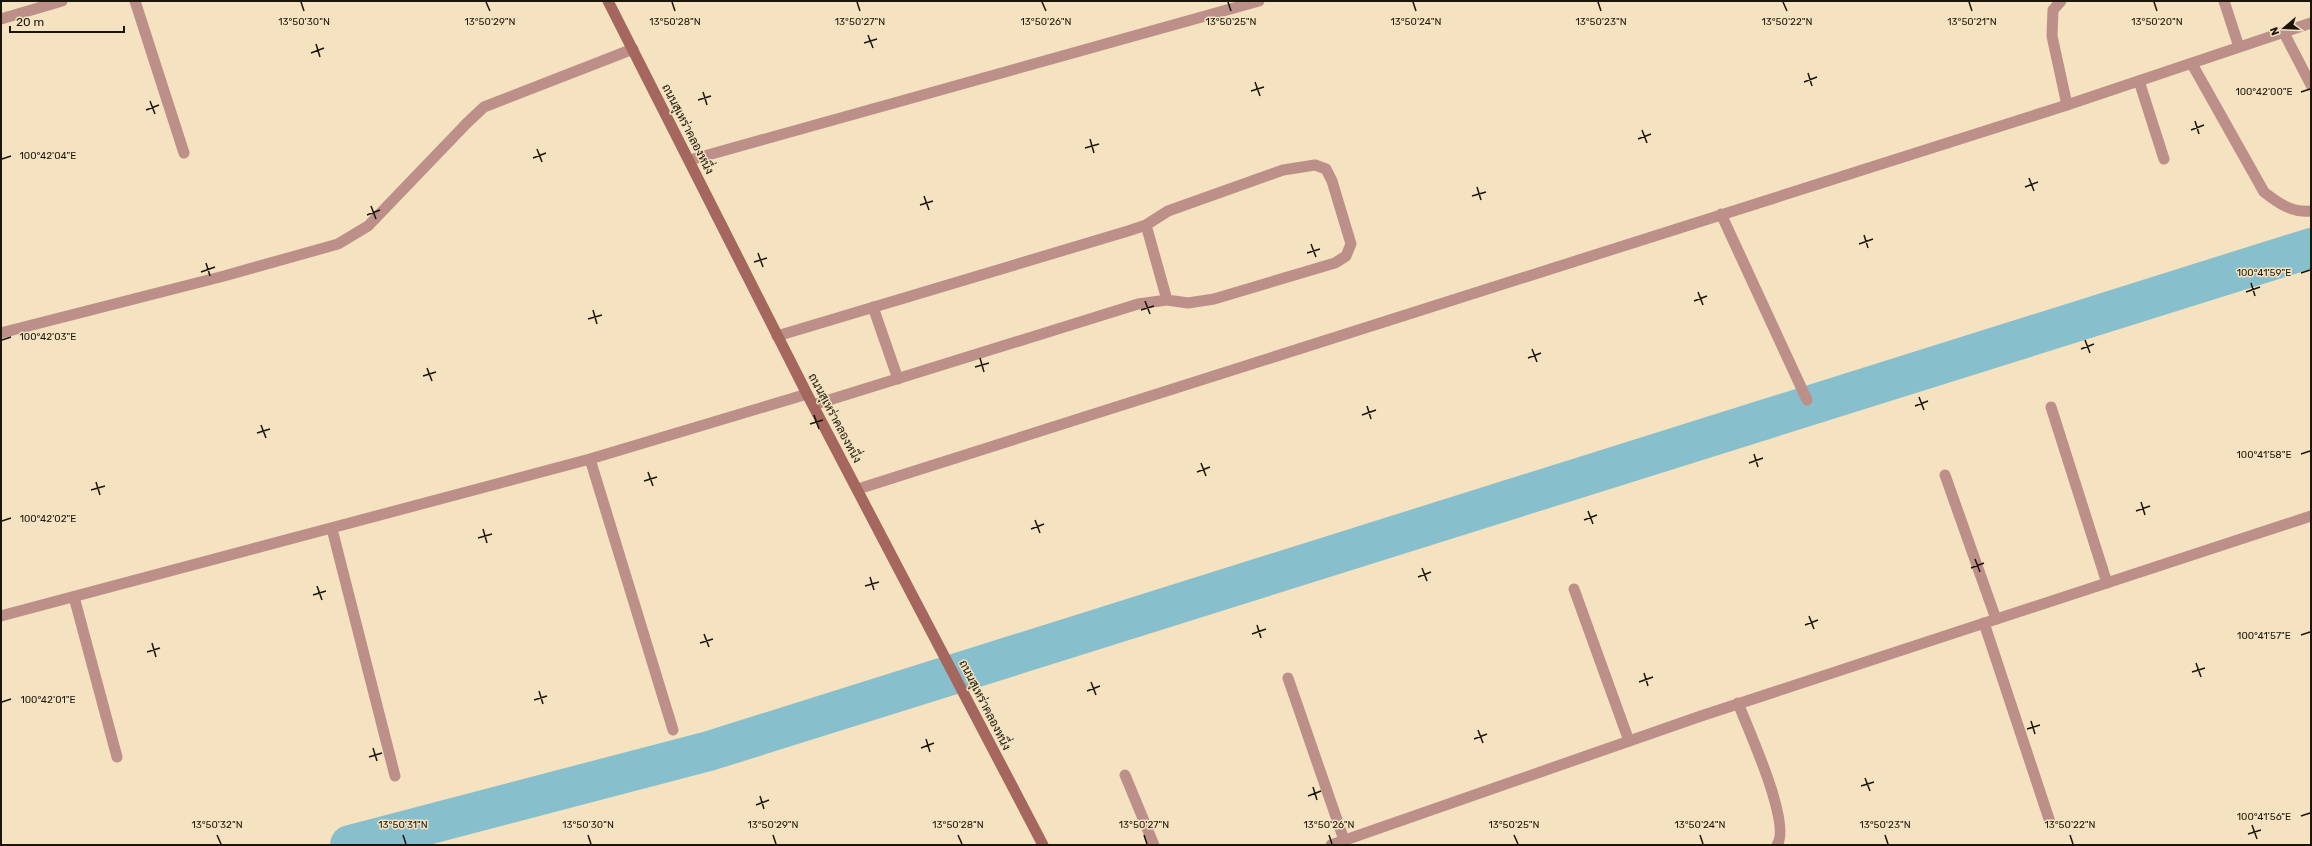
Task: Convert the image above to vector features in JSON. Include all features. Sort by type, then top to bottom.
[{"type":"main road","name":"ถนนสุเหร่าคลองหนึ่ง","points":[[608,1],[690,160],[777,336],[1043,845]]},
{"type":"street","points":[[1,19],[62,1]]},
{"type":"street","points":[[135,1],[184,153]]},
{"type":"street","points":[[690,160],[1259,1]]},
{"type":"street","points":[[2061,1],[2053,10],[2052,36],[2067,105]]},
{"type":"street","points":[[2224,1],[2240,47]]},
{"type":"street","points":[[858,489],[2067,105],[2311,23]]},
{"type":"street","points":[[2284,32],[2311,84]]},
{"type":"street","points":[[1,333],[224,276],[338,244],[368,226],[466,122],[484,107],[633,49]]},
{"type":"street","points":[[2192,64],[2264,192],[2281,205],[2302,212],[2311,211]]},
{"type":"street","points":[[2139,81],[2164,159]]},
{"type":"street","points":[[777,336],[1146,225],[1168,211],[1283,170],[1315,165],[1326,169],[1332,181],[1351,244],[1346,256],[1335,263],[1214,299],[1188,303],[1167,300],[1138,304],[813,405]]},
{"type":"street","points":[[1721,214],[1807,400]]},
{"type":"street","points":[[1146,225],[1167,300]]},
{"type":"street","points":[[873,307],[898,379]]},
{"type":"street","points":[[1,616],[590,459],[807,394]]},
{"type":"street","points":[[2051,407],[2106,583]]},
{"type":"street","points":[[590,459],[673,730]]},
{"type":"street","points":[[1945,475],[1996,619]]},
{"type":"street","points":[[1331,845],[1738,703],[2311,516]]},
{"type":"street","points":[[332,529],[395,776]]},
{"type":"street","points":[[1574,589],[1629,741]]},
{"type":"street","points":[[74,596],[117,757]]},
{"type":"street","points":[[1984,623],[2050,822]]},
{"type":"street","points":[[1288,678],[1344,840]]},
{"type":"street","points":[[1738,703],[1779,812],[1781,832],[1777,845]]},
{"type":"street","points":[[1125,775],[1154,845]]},
{"type":"waterway","points":[[350,845],[709,751],[2311,248]]}]
